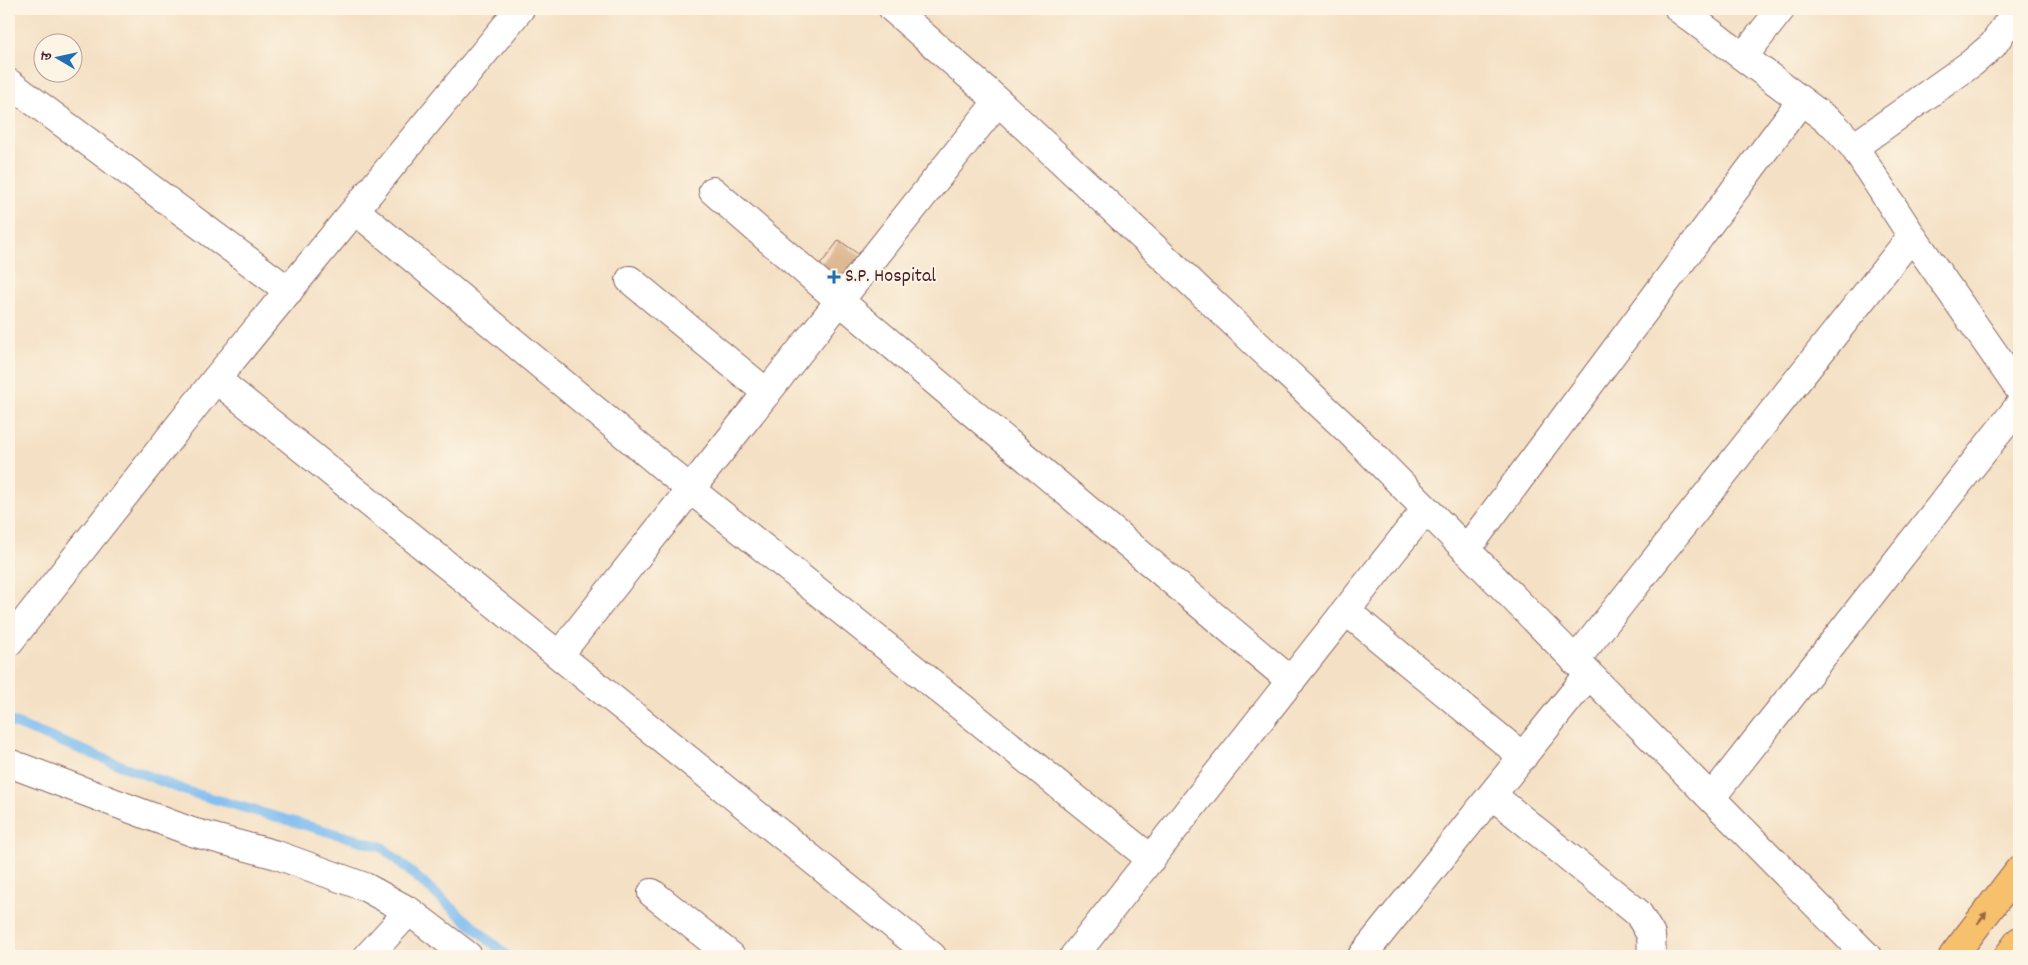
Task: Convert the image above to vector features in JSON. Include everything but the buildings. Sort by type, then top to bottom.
[{"type":"highway","points":[[1953,956],[2019,870]]},
{"type":"highway","points":[[2008,956],[2019,941]]},
{"type":"street","points":[[9,642],[216,379],[520,9]]},
{"type":"street","points":[[893,9],[998,101],[1349,431],[1867,956]]},
{"type":"street","points":[[1679,9],[1834,125],[1854,147],[1912,236],[2019,388]]},
{"type":"street","points":[[1743,57],[1780,9]]},
{"type":"street","points":[[1854,147],[1972,63],[1993,44],[2017,9]]},
{"type":"street","points":[[9,83],[289,291]]},
{"type":"street","points":[[1466,550],[1801,100]]},
{"type":"street","points":[[559,655],[998,101]]},
{"type":"street","points":[[713,190],[840,301],[1291,681]]},
{"type":"street","points":[[355,210],[690,489],[1151,859]]},
{"type":"street","points":[[1362,956],[1523,757],[1582,667],[1912,236]]},
{"type":"street","points":[[630,280],[767,393]]},
{"type":"street","points":[[216,379],[932,956]]},
{"type":"street","points":[[1711,798],[2019,406]]},
{"type":"street","points":[[1074,956],[1426,509]]},
{"type":"street","points":[[1346,611],[1523,757]]},
{"type":"street","points":[[9,763],[192,832],[277,855],[365,887],[409,910],[468,956]]},
{"type":"street","points":[[1492,795],[1638,913],[1651,935],[1652,956]]},
{"type":"street","points":[[652,893],[731,956]]},
{"type":"street","points":[[368,956],[409,910]]},
{"type":"waterway","points":[[9,721],[186,791],[382,847],[507,956]]},
{"type":"place","name":"S.P. Hospital","points":[[834,277]]}]
